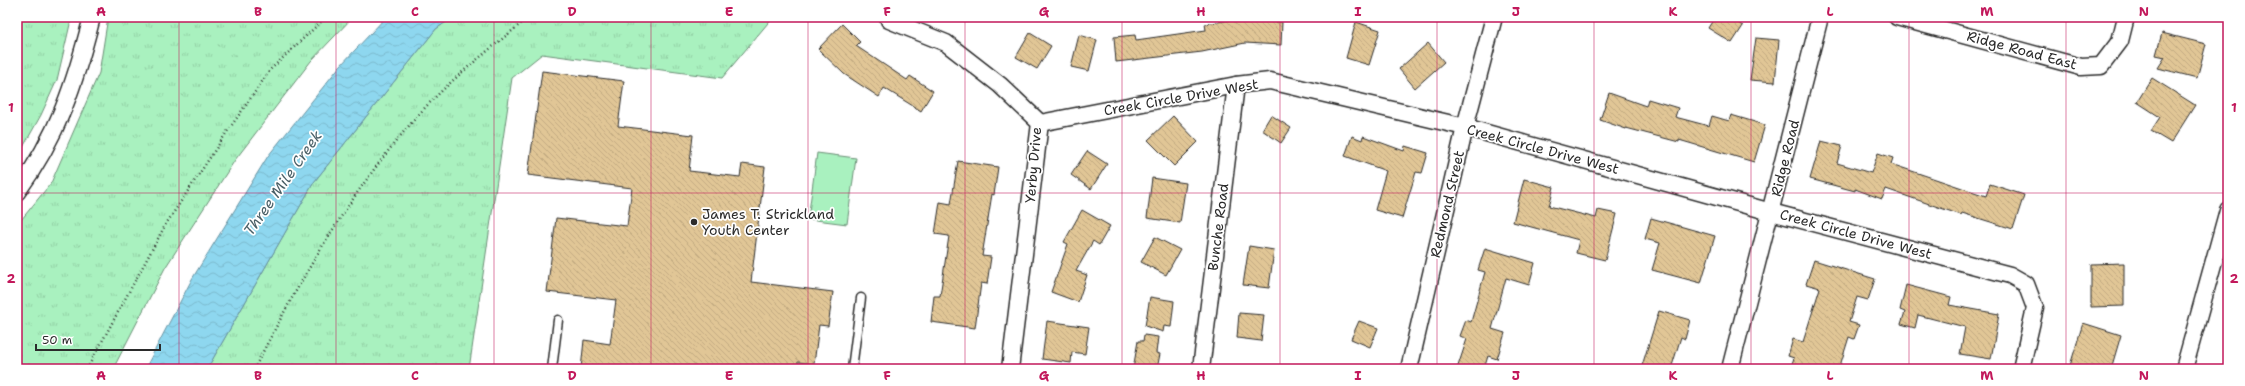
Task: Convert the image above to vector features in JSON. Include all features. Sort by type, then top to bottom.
[{"type":"street","points":[[17,192],[40,158],[58,124],[78,74],[92,17]]},
{"type":"street","name":"Yerby Drive","points":[[888,17],[889,20],[946,43],[1000,85],[1040,124],[1010,369]]},
{"type":"street","name":"Redmond Street","points":[[1409,369],[1465,127],[1494,17]]},
{"type":"street","name":"Ridge Road","points":[[1730,369],[1772,212],[1820,17]]},
{"type":"street","name":"Ridge Road East","points":[[1897,17],[2081,67],[2101,66],[2120,41],[2126,17]]},
{"type":"street","name":"Creek Circle Drive West","points":[[1040,124],[1236,85],[1270,81],[1465,127],[1772,212],[2010,275],[2026,284],[2036,308],[2034,322],[2021,369]]},
{"type":"street","name":"Bunche Road","points":[[1201,369],[1236,85]]},
{"type":"street","points":[[2184,369],[2222,255],[2228,210]]},
{"type":"lane","points":[[852,369],[861,298]]},
{"type":"lane","points":[[552,369],[558,320]]},
{"type":"path","points":[[87,369],[166,224],[227,132],[271,69],[326,17]]},
{"type":"path","points":[[254,369],[279,321],[337,222],[387,151],[423,110],[452,82],[476,60],[529,17]]},
{"type":"green space","points":[[17,17],[71,17],[71,20],[57,80],[41,115],[17,158]]},
{"type":"green space","points":[[108,17],[353,17],[311,61],[235,160],[165,268],[113,369],[17,369],[17,225],[51,183],[99,73]]},
{"type":"green space","points":[[453,17],[773,17],[722,78],[542,54],[512,78],[469,369],[207,369],[314,182],[436,29]]},
{"type":"green space","points":[[817,153],[856,158],[847,224],[808,219]]},
{"type":"water","name":"Three Mile Creek","points":[[386,17],[453,17],[436,29],[314,182],[207,369],[145,369],[192,279],[268,156],[340,66]]},
{"type":"building","points":[[1715,17],[1729,17],[1743,26],[1732,43],[1708,28]]},
{"type":"building","points":[[1230,20],[1282,22],[1281,45],[1245,43],[1202,52],[1116,62],[1114,37],[1135,35],[1136,40],[1206,30],[1205,24]]},
{"type":"building","points":[[1356,22],[1380,30],[1369,65],[1346,58]]},
{"type":"building","points":[[842,24],[860,42],[856,46],[907,80],[910,76],[933,91],[921,111],[884,88],[879,97],[844,74],[818,49]]},
{"type":"building","points":[[1030,33],[1051,46],[1037,69],[1016,57]]},
{"type":"building","points":[[2162,33],[2206,44],[2197,78],[2158,68],[2165,57],[2156,55]]},
{"type":"building","points":[[1079,35],[1097,40],[1089,71],[1071,67]]},
{"type":"building","points":[[1756,38],[1779,40],[1775,82],[1750,80]]},
{"type":"building","points":[[1428,43],[1444,62],[1415,88],[1399,69]]},
{"type":"building","name":"James T. Strickland Youth Center","points":[[542,71],[624,81],[618,126],[693,135],[689,171],[740,177],[742,164],[765,167],[751,282],[833,292],[828,326],[819,325],[814,364],[798,362],[797,369],[581,369],[584,340],[610,344],[616,300],[547,292],[556,218],[627,226],[632,188],[528,175]]},
{"type":"building","points":[[2152,78],[2195,105],[2171,143],[2151,131],[2160,117],[2137,102]]},
{"type":"building","points":[[1609,93],[1646,106],[1648,99],[1678,108],[1675,117],[1709,126],[1712,116],[1729,121],[1731,115],[1765,125],[1754,162],[1679,140],[1679,142],[1626,129],[1600,120]]},
{"type":"building","points":[[1271,115],[1291,128],[1281,143],[1262,130]]},
{"type":"building","points":[[1173,116],[1198,142],[1174,166],[1148,140]]},
{"type":"building","points":[[1352,136],[1362,140],[1363,136],[1404,151],[1405,146],[1428,153],[1422,173],[1416,172],[1402,218],[1375,210],[1386,171],[1345,156]]},
{"type":"building","points":[[1821,141],[1842,146],[1837,163],[1871,173],[1878,153],[1893,158],[1891,164],[1986,196],[1990,184],[2024,195],[2013,229],[1962,213],[1961,215],[1886,189],[1882,199],[1855,189],[1855,191],[1810,179]]},
{"type":"building","points":[[1087,151],[1107,164],[1091,189],[1071,175]]},
{"type":"building","points":[[958,161],[998,167],[982,256],[991,257],[987,284],[981,283],[975,328],[931,322],[934,296],[940,296],[949,236],[935,234],[940,202],[951,204]]},
{"type":"building","points":[[1152,178],[1186,183],[1180,223],[1147,218]]},
{"type":"building","points":[[1524,179],[1554,187],[1549,206],[1596,218],[1598,210],[1617,214],[1605,260],[1576,253],[1579,240],[1513,222]]},
{"type":"building","points":[[1082,210],[1110,226],[1099,245],[1093,241],[1076,271],[1087,275],[1078,302],[1051,292],[1068,244],[1064,242]]},
{"type":"building","points":[[1651,218],[1715,236],[1701,283],[1652,270],[1660,243],[1645,239]]},
{"type":"building","points":[[1155,237],[1180,250],[1166,275],[1141,262]]},
{"type":"building","points":[[1249,246],[1274,250],[1269,288],[1243,285]]},
{"type":"building","points":[[1485,248],[1535,263],[1529,285],[1506,278],[1492,329],[1505,333],[1497,359],[1488,356],[1484,369],[1457,369],[1467,339],[1460,336],[1466,320],[1471,322],[1485,272],[1478,270]]},
{"type":"building","points":[[1814,260],[1875,279],[1868,300],[1857,297],[1849,322],[1859,325],[1854,339],[1849,337],[1839,369],[1790,369],[1794,358],[1788,356],[1793,339],[1803,342],[1820,288],[1806,284]]},
{"type":"building","points":[[2124,263],[2124,306],[2091,307],[2091,264]]},
{"type":"building","points":[[1906,285],[1951,297],[1949,305],[1999,314],[1991,359],[1960,354],[1965,327],[1918,315],[1915,328],[1901,324],[1905,312],[1900,310]]},
{"type":"building","points":[[1150,297],[1174,301],[1171,327],[1164,326],[1163,332],[1145,326]]},
{"type":"building","points":[[1659,311],[1690,320],[1685,339],[1681,337],[1671,369],[1641,369]]},
{"type":"building","points":[[1239,313],[1264,315],[1261,341],[1237,338]]},
{"type":"building","points":[[1047,321],[1089,327],[1085,354],[1072,352],[1071,363],[1042,359]]},
{"type":"building","points":[[1359,321],[1378,328],[1370,347],[1351,339]]},
{"type":"building","points":[[2083,323],[2121,335],[2111,369],[2069,369]]},
{"type":"building","points":[[1144,335],[1158,337],[1156,353],[1160,354],[1157,369],[1133,369],[1138,341],[1143,341]]},
{"type":"place","name":"James T. Strickland Youth Center","points":[[694,222]]}]
